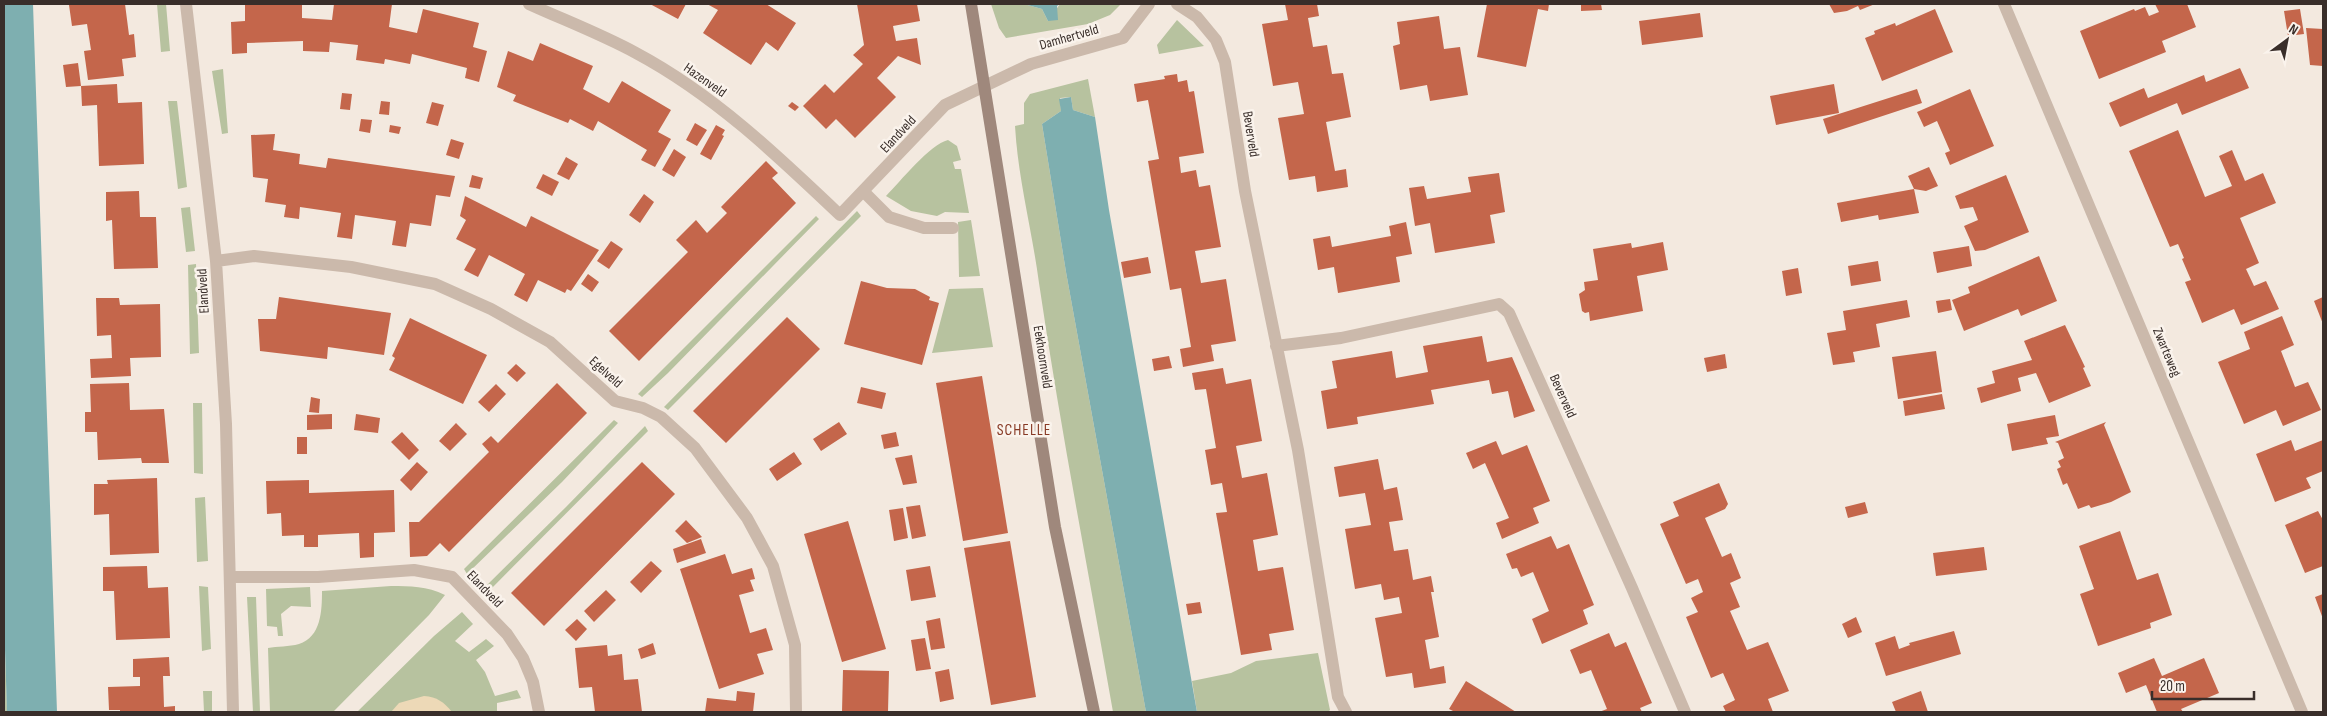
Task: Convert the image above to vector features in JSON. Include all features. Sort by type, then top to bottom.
[{"type":"street","name":"Elandveld","points":[[186,4],[216,261],[226,424],[233,712]]},
{"type":"street","name":"Hazenveld","points":[[529,4],[636,52],[697,91],[742,126],[840,215]]},
{"type":"street","name":"Eekhoornveld","points":[[971,4],[1054,518],[1094,712]]},
{"type":"street","name":"Damhertveld","points":[[984,85],[1031,64],[1123,38],[1149,4]]},
{"type":"street","name":"Beverveld","points":[[1176,4],[1197,17],[1216,40],[1225,62],[1245,191],[1298,450],[1338,697],[1346,712]]},
{"type":"street","name":"Zwarteweg","points":[[2004,4],[2302,712]]},
{"type":"street","name":"Elandveld","points":[[840,215],[945,105],[984,85]]},
{"type":"street","points":[[864,192],[889,217],[924,228],[953,228]]},
{"type":"street","name":"Egelveld","points":[[216,261],[254,256],[351,267],[435,284],[491,309],[550,342],[615,401],[643,408],[661,417],[695,448],[748,518],[773,566],[795,644],[796,712]]},
{"type":"street","name":"Beverveld","points":[[1276,346],[1341,338],[1499,304],[1504,308],[1509,313],[1685,712]]},
{"type":"street","name":"Elandveld","points":[[231,577],[318,577],[414,570],[452,577],[507,634],[523,658],[533,682],[539,712]]},
{"type":"green space","points":[[157,4],[166,4],[170,51],[161,52]]},
{"type":"green space","points":[[991,4],[1024,4],[1042,9],[1048,21],[1060,4],[1121,4],[1110,15],[1088,24],[1006,38],[999,28]]},
{"type":"green space","points":[[1177,20],[1204,46],[1159,54],[1157,45]]},
{"type":"green space","points":[[223,69],[228,133],[222,134],[212,71]]},
{"type":"green space","points":[[1088,79],[1095,117],[1073,110],[1071,97],[1060,98],[1061,111],[1042,124],[1066,272],[1146,712],[1113,712],[1074,498],[1022,185],[1015,126],[1024,124],[1024,103],[1030,94]]},
{"type":"green space","points":[[168,101],[177,101],[187,187],[178,189]]},
{"type":"green space","points":[[948,140],[957,146],[961,160],[953,162],[955,169],[961,169],[969,213],[945,212],[937,216],[911,211],[886,196],[924,156],[933,148]]},
{"type":"green space","points":[[190,207],[195,251],[186,252],[181,208]]},
{"type":"green space","points":[[857,211],[861,216],[668,410],[664,407]]},
{"type":"green space","points":[[816,216],[819,219],[668,373],[642,397],[638,394]]},
{"type":"green space","points":[[971,220],[980,276],[959,277],[958,222]]},
{"type":"green space","points":[[196,264],[199,353],[190,354],[188,265]]},
{"type":"green space","points":[[983,288],[993,347],[932,353],[949,289]]},
{"type":"green space","points":[[193,403],[202,403],[203,474],[194,473]]},
{"type":"green space","points":[[614,420],[618,423],[562,482],[467,574],[464,569]]},
{"type":"green space","points":[[645,426],[648,431],[487,593],[484,588]]},
{"type":"green space","points":[[205,497],[208,561],[197,562],[195,498]]},
{"type":"green space","points":[[199,586],[208,587],[211,649],[202,651]]},
{"type":"green space","points":[[391,586],[425,588],[445,595],[429,615],[334,711],[270,712],[268,648],[299,644],[312,636],[321,615],[322,591]]},
{"type":"green space","points":[[310,587],[311,607],[291,606],[281,614],[283,636],[278,636],[277,627],[267,626],[266,589]]},
{"type":"green space","points":[[247,597],[256,597],[260,712],[253,712]]},
{"type":"green space","points":[[462,612],[473,624],[455,641],[469,652],[486,639],[494,646],[476,660],[485,672],[495,696],[517,690],[521,698],[497,703],[497,712],[357,712],[434,636]]},
{"type":"green space","points":[[4,619],[7,712],[4,712]]},
{"type":"green space","points":[[1318,653],[1330,710],[1328,712],[1197,712],[1192,681],[1231,673],[1256,661]]},
{"type":"green space","points":[[203,691],[212,691],[212,712],[204,712]]},
{"type":"sand","points":[[424,696],[440,701],[452,712],[391,712],[399,703]]},
{"type":"water","points":[[4,4],[33,4],[57,712],[7,712],[4,619]]},
{"type":"water","points":[[1024,4],[1060,4],[1057,6],[1058,20],[1048,21],[1042,9]]},
{"type":"water","points":[[1071,97],[1073,110],[1095,117],[1109,210],[1197,712],[1146,712],[1066,272],[1042,124],[1061,111],[1059,99]]},
{"type":"building","points":[[125,4],[129,35],[134,34],[136,57],[122,59],[124,76],[88,80],[84,51],[91,50],[87,24],[72,26],[69,5]]},
{"type":"building","points":[[245,4],[302,4],[302,18],[332,20],[334,4],[392,4],[389,27],[417,33],[423,9],[479,23],[473,47],[487,51],[479,82],[465,78],[467,68],[412,54],[410,64],[385,59],[384,64],[356,60],[358,45],[330,42],[329,52],[303,51],[303,41],[247,43],[247,53],[232,54],[231,22],[245,21]]},
{"type":"building","points":[[650,4],[686,4],[678,19]]},
{"type":"building","points":[[707,4],[766,4],[796,23],[778,51],[766,42],[751,65],[703,33],[718,10]]},
{"type":"building","points":[[857,4],[917,4],[920,21],[893,26],[896,41],[917,38],[921,65],[898,56],[877,78],[896,97],[855,138],[836,119],[826,129],[803,106],[825,84],[834,93],[863,64],[853,55],[864,45]]},
{"type":"building","points":[[1285,4],[1317,4],[1319,16],[1308,18],[1313,47],[1327,45],[1332,74],[1343,73],[1351,117],[1326,122],[1335,171],[1346,169],[1348,187],[1317,192],[1315,176],[1289,180],[1278,118],[1304,114],[1298,82],[1273,86],[1262,24],[1288,20]]},
{"type":"building","points":[[1487,4],[1549,4],[1548,11],[1538,9],[1526,67],[1477,57]]},
{"type":"building","points":[[1581,4],[1601,4],[1602,10],[1581,11]]},
{"type":"building","points":[[1829,4],[1875,4],[1860,10],[1858,6],[1847,11],[1834,13]]},
{"type":"building","points":[[2155,4],[2187,4],[2196,27],[2162,41],[2166,52],[2099,79],[2080,31],[2134,9],[2135,11],[2145,7],[2149,16],[2159,12]]},
{"type":"building","points":[[1935,9],[1953,52],[1882,81],[1865,38],[1875,34],[1874,31],[1895,23],[1896,26]]},
{"type":"building","points":[[2300,9],[2304,34],[2288,36],[2284,11]]},
{"type":"building","points":[[1700,13],[1703,37],[1642,45],[1639,21]]},
{"type":"building","points":[[1439,16],[1444,49],[1460,47],[1468,95],[1430,101],[1427,85],[1400,90],[1393,46],[1400,44],[1397,22]]},
{"type":"building","points":[[2306,28],[2323,29],[2323,66],[2310,65]]},
{"type":"building","points":[[540,43],[593,66],[583,89],[609,103],[622,81],[671,110],[658,132],[671,139],[655,167],[641,160],[647,150],[598,121],[593,131],[570,119],[568,123],[513,101],[516,95],[497,87],[508,51],[533,61]]},
{"type":"building","points":[[78,63],[81,86],[66,87],[63,65]]},
{"type":"building","points":[[2240,68],[2249,88],[2182,115],[2177,103],[2120,127],[2109,103],[2144,88],[2148,98],[2204,75],[2206,82]]},
{"type":"building","points":[[1177,74],[1178,82],[1187,80],[1189,92],[1194,91],[1204,153],[1179,157],[1181,173],[1196,170],[1199,187],[1210,185],[1221,247],[1195,251],[1201,283],[1226,279],[1236,341],[1211,345],[1214,361],[1183,367],[1180,349],[1191,347],[1181,288],[1170,290],[1148,161],[1159,159],[1148,100],[1137,102],[1134,84],[1165,79],[1164,76]]},
{"type":"building","points":[[117,84],[118,103],[142,102],[144,164],[99,166],[97,105],[82,106],[81,86]]},
{"type":"building","points":[[1834,84],[1839,113],[1776,125],[1770,96]]},
{"type":"building","points":[[1917,89],[1922,103],[1828,134],[1823,119]]},
{"type":"building","points":[[1970,89],[1994,146],[1950,165],[1945,153],[1950,151],[1937,121],[1924,127],[1917,112]]},
{"type":"building","points":[[342,93],[352,94],[350,110],[340,109]]},
{"type":"building","points":[[381,101],[390,102],[389,115],[379,114]]},
{"type":"building","points":[[432,102],[444,105],[438,126],[426,123]]},
{"type":"building","points":[[792,102],[799,107],[795,111],[788,106]]},
{"type":"building","points":[[361,119],[372,120],[370,133],[359,131]]},
{"type":"building","points":[[695,123],[707,130],[697,146],[686,140]]},
{"type":"building","points":[[390,125],[401,127],[399,134],[389,132]]},
{"type":"building","points":[[716,125],[725,130],[722,135],[724,136],[711,160],[700,154]]},
{"type":"building","points":[[2178,130],[2205,197],[2232,186],[2219,156],[2232,150],[2245,181],[2263,173],[2276,203],[2240,218],[2259,263],[2246,269],[2254,286],[2266,281],[2279,309],[2241,325],[2234,309],[2202,323],[2185,282],[2191,280],[2182,259],[2184,258],[2178,244],[2170,247],[2129,151]]},
{"type":"building","points":[[275,134],[273,150],[300,154],[299,164],[326,168],[328,158],[455,176],[450,197],[436,195],[431,226],[410,223],[406,247],[392,245],[396,221],[376,218],[355,215],[352,239],[337,237],[341,213],[300,207],[299,219],[284,217],[286,205],[265,202],[268,179],[253,177],[251,135]]},
{"type":"building","points":[[451,139],[464,143],[459,159],[446,155]]},
{"type":"building","points":[[674,149],[686,157],[674,177],[662,170]]},
{"type":"building","points":[[566,157],[578,164],[569,180],[557,174]]},
{"type":"building","points":[[766,161],[778,173],[772,178],[796,203],[639,361],[609,331],[688,252],[676,240],[696,220],[707,233],[727,213],[721,207]]},
{"type":"building","points":[[1929,167],[1938,186],[1926,191],[1914,189],[1908,176]]},
{"type":"building","points":[[1499,173],[1505,212],[1490,215],[1495,243],[1435,253],[1430,223],[1415,226],[1409,188],[1424,186],[1427,199],[1471,192],[1468,177]]},
{"type":"building","points":[[543,174],[559,182],[552,196],[536,188]]},
{"type":"building","points":[[472,175],[483,178],[480,189],[469,187]]},
{"type":"building","points":[[2006,175],[2029,232],[1985,250],[1975,251],[1964,226],[1978,220],[1973,207],[1960,209],[1955,196]]},
{"type":"building","points":[[1914,189],[1919,213],[1879,220],[1878,215],[1841,222],[1837,203]]},
{"type":"building","points":[[139,191],[140,217],[156,217],[158,268],[114,269],[112,220],[106,221],[106,192]]},
{"type":"building","points":[[644,194],[654,202],[640,223],[629,215]]},
{"type":"building","points":[[465,196],[526,227],[531,216],[599,250],[571,291],[567,289],[565,293],[538,280],[527,302],[514,295],[525,274],[489,255],[478,277],[464,270],[476,249],[456,239],[466,220],[460,216]]},
{"type":"building","points":[[1406,222],[1412,254],[1396,257],[1400,282],[1338,293],[1334,267],[1318,270],[1313,239],[1330,236],[1332,247],[1391,236],[1389,226]]},
{"type":"building","points":[[611,241],[623,249],[609,269],[597,261]]},
{"type":"building","points":[[1663,242],[1668,270],[1637,276],[1643,311],[1590,321],[1589,312],[1585,313],[1582,311],[1579,294],[1585,290],[1584,282],[1598,280],[1593,249],[1631,243],[1632,248]]},
{"type":"building","points":[[1969,246],[1972,266],[1937,273],[1933,252]]},
{"type":"building","points":[[2039,256],[2057,301],[2021,316],[2018,309],[1964,331],[1952,300],[1970,293],[1968,287]]},
{"type":"building","points":[[1148,257],[1151,273],[1124,278],[1121,262]]},
{"type":"building","points":[[1878,261],[1881,281],[1851,286],[1848,266]]},
{"type":"building","points":[[1798,268],[1802,293],[1786,296],[1782,271]]},
{"type":"building","points":[[588,274],[599,282],[592,292],[581,284]]},
{"type":"building","points":[[861,281],[887,288],[915,289],[930,297],[929,300],[939,303],[922,365],[844,344]]},
{"type":"building","points":[[279,297],[391,313],[384,355],[328,347],[327,359],[260,351],[258,319],[276,319]]},
{"type":"building","points":[[2323,297],[2323,324],[2314,301]]},
{"type":"building","points":[[96,298],[119,298],[120,305],[160,304],[161,357],[130,358],[131,376],[91,378],[90,359],[112,358],[111,335],[97,336]]},
{"type":"building","points":[[1950,299],[1952,310],[1938,313],[1936,301]]},
{"type":"building","points":[[1907,300],[1910,317],[1876,324],[1880,347],[1853,352],[1855,362],[1833,365],[1827,333],[1846,330],[1843,311]]},
{"type":"building","points":[[2282,316],[2294,345],[2281,351],[2295,387],[2308,382],[2321,410],[2283,426],[2276,410],[2244,424],[2218,362],[2250,349],[2244,332]]},
{"type":"building","points":[[787,317],[820,349],[726,443],[693,411]]},
{"type":"building","points":[[410,318],[487,355],[463,404],[389,370],[395,358],[392,356]]},
{"type":"building","points":[[2065,325],[2085,367],[2083,368],[2091,386],[2049,403],[2036,373],[2018,378],[2021,391],[1981,403],[1977,388],[1995,383],[1992,371],[2032,360],[2024,341]]},
{"type":"building","points":[[1482,336],[1487,362],[1512,357],[1535,411],[1514,418],[1508,391],[1492,394],[1489,380],[1431,390],[1434,404],[1357,417],[1358,424],[1327,429],[1321,391],[1337,388],[1332,361],[1392,351],[1396,378],[1428,372],[1423,346]]},
{"type":"building","points":[[1936,351],[1942,392],[1898,399],[1892,357]]},
{"type":"building","points":[[1725,354],[1727,368],[1707,372],[1704,358]]},
{"type":"building","points":[[1169,356],[1172,368],[1154,371],[1152,359]]},
{"type":"building","points":[[516,364],[526,373],[517,382],[507,373]]},
{"type":"building","points":[[1223,368],[1226,384],[1251,379],[1262,441],[1236,446],[1242,478],[1267,473],[1278,535],[1253,540],[1258,571],[1283,567],[1294,630],[1269,634],[1272,650],[1241,655],[1216,513],[1227,512],[1222,483],[1211,485],[1205,450],[1216,448],[1206,389],[1195,390],[1192,373]]},
{"type":"building","points":[[982,376],[1008,533],[963,541],[936,383]]},
{"type":"building","points":[[129,383],[130,410],[164,409],[169,463],[142,463],[141,458],[98,460],[97,432],[85,432],[85,412],[91,412],[90,384]]},
{"type":"building","points":[[557,383],[587,413],[449,552],[440,543],[427,556],[410,557],[409,522],[419,522],[489,452],[482,444],[491,436],[498,443]]},
{"type":"building","points":[[496,384],[506,394],[489,412],[478,402]]},
{"type":"building","points":[[861,387],[886,393],[882,409],[857,403]]},
{"type":"building","points":[[1942,394],[1945,409],[1905,416],[1903,401]]},
{"type":"building","points":[[311,397],[320,399],[319,413],[309,412]]},
{"type":"building","points":[[332,414],[332,429],[307,430],[307,415]]},
{"type":"building","points":[[356,414],[380,418],[378,433],[354,430]]},
{"type":"building","points":[[2055,415],[2059,436],[2046,438],[2048,444],[2012,451],[2007,424]]},
{"type":"building","points":[[839,422],[847,434],[821,451],[813,439]]},
{"type":"building","points":[[2106,422],[2104,425],[2131,492],[2111,502],[2091,508],[2089,505],[2078,509],[2067,483],[2063,485],[2057,469],[2061,467],[2058,461],[2064,458],[2058,443],[2055,442]]},
{"type":"building","points":[[456,423],[467,434],[450,451],[439,441]]},
{"type":"building","points":[[402,432],[419,450],[409,460],[391,442]]},
{"type":"building","points":[[896,432],[899,446],[884,449],[881,435]]},
{"type":"building","points":[[297,437],[307,437],[307,454],[297,454]]},
{"type":"building","points":[[2291,440],[2295,451],[2323,440],[2323,471],[2306,478],[2311,488],[2275,502],[2256,454]]},
{"type":"building","points":[[1496,441],[1502,455],[1527,445],[1550,501],[1533,508],[1539,523],[1502,539],[1496,523],[1509,518],[1485,463],[1473,469],[1466,453]]},
{"type":"building","points":[[794,452],[802,464],[777,481],[769,469]]},
{"type":"building","points":[[912,455],[917,483],[903,485],[895,458]]},
{"type":"building","points":[[1378,459],[1384,490],[1397,487],[1403,520],[1389,522],[1394,551],[1408,549],[1413,580],[1431,576],[1434,592],[1431,592],[1439,637],[1425,640],[1430,669],[1444,666],[1446,683],[1414,688],[1412,673],[1386,677],[1375,618],[1402,613],[1399,597],[1384,600],[1381,584],[1355,589],[1345,529],[1371,525],[1365,493],[1339,497],[1334,467]]},
{"type":"building","points":[[417,462],[428,472],[411,491],[400,480]]},
{"type":"building","points":[[642,462],[675,494],[544,626],[511,593]]},
{"type":"building","points":[[157,478],[159,553],[110,555],[109,514],[94,515],[94,484],[108,484],[107,480]]},
{"type":"building","points":[[309,480],[309,493],[394,490],[395,532],[374,533],[374,557],[360,558],[359,533],[318,535],[318,547],[304,547],[304,535],[282,536],[281,513],[267,514],[266,481]]},
{"type":"building","points":[[1719,483],[1728,504],[1725,509],[1705,518],[1722,557],[1731,553],[1741,578],[1730,583],[1740,607],[1730,611],[1747,650],[1768,642],[1789,691],[1768,699],[1773,712],[1726,712],[1723,706],[1735,700],[1723,673],[1711,678],[1686,617],[1698,612],[1691,598],[1703,592],[1698,579],[1686,584],[1660,524],[1679,516],[1673,502]]},
{"type":"building","points":[[1865,502],[1868,513],[1848,518],[1845,507]]},
{"type":"building","points":[[920,505],[926,536],[912,539],[906,507]]},
{"type":"building","points":[[903,508],[908,538],[894,541],[889,510]]},
{"type":"building","points":[[2318,511],[2323,520],[2323,566],[2305,573],[2285,525]]},
{"type":"building","points":[[686,520],[702,537],[687,543],[675,531]]},
{"type":"building","points":[[848,521],[886,649],[842,662],[804,534]]},
{"type":"building","points":[[2120,531],[2137,580],[2158,573],[2172,615],[2150,623],[2151,628],[2098,646],[2080,594],[2094,589],[2079,546]]},
{"type":"building","points":[[1551,536],[1557,549],[1569,544],[1594,605],[1583,610],[1588,624],[1542,644],[1532,619],[1549,611],[1533,572],[1521,577],[1517,568],[1512,569],[1506,554]]},
{"type":"building","points":[[701,539],[706,553],[677,563],[673,549]]},
{"type":"building","points":[[1010,541],[1036,697],[991,705],[964,548]]},
{"type":"building","points":[[1984,547],[1987,570],[1936,576],[1933,553]]},
{"type":"building","points":[[725,554],[732,574],[752,568],[755,579],[750,580],[754,591],[739,595],[750,633],[766,628],[773,650],[757,654],[764,674],[719,689],[680,569]]},
{"type":"building","points":[[651,561],[662,571],[641,593],[630,582]]},
{"type":"building","points":[[147,566],[148,588],[168,587],[170,638],[116,640],[114,591],[103,591],[103,567]]},
{"type":"building","points":[[930,566],[936,597],[911,601],[906,570]]},
{"type":"building","points":[[606,590],[616,600],[594,622],[584,611]]},
{"type":"building","points":[[2323,594],[2323,619],[2315,597]]},
{"type":"building","points":[[1200,602],[1202,613],[1188,615],[1186,604]]},
{"type":"building","points":[[1856,617],[1862,632],[1848,638],[1842,624]]},
{"type":"building","points":[[940,618],[945,648],[931,650],[926,621]]},
{"type":"building","points":[[577,619],[587,629],[576,641],[565,630]]},
{"type":"building","points":[[1954,631],[1961,654],[1886,676],[1875,643],[1895,636],[1899,649],[1910,645],[1909,643]]},
{"type":"building","points":[[1609,633],[1615,647],[1626,642],[1652,703],[1640,708],[1642,712],[1599,712],[1607,709],[1591,670],[1580,674],[1570,650]]},
{"type":"building","points":[[925,638],[931,669],[916,671],[911,640]]},
{"type":"building","points":[[653,643],[656,654],[641,659],[638,649]]},
{"type":"building","points":[[607,645],[608,656],[622,654],[624,680],[638,679],[642,712],[595,712],[592,687],[579,688],[575,648]]},
{"type":"building","points":[[169,657],[170,676],[163,676],[164,707],[175,706],[175,712],[120,712],[120,710],[109,710],[108,687],[140,686],[140,677],[133,677],[133,659]]},
{"type":"building","points":[[2154,658],[2162,676],[2204,658],[2219,693],[2181,709],[2183,712],[2157,712],[2146,685],[2126,693],[2118,673]]},
{"type":"building","points":[[949,669],[954,699],[940,702],[935,672]]},
{"type":"building","points":[[843,670],[889,671],[888,712],[842,712]]},
{"type":"building","points":[[1466,681],[1516,712],[1455,712],[1449,709]]},
{"type":"building","points":[[737,691],[755,693],[753,712],[705,712],[707,698],[736,701]]},
{"type":"building","points":[[1921,691],[1928,712],[1896,712],[1892,702]]},
{"type":"district","name":"SCHELLE","points":[[1024,430]]}]
